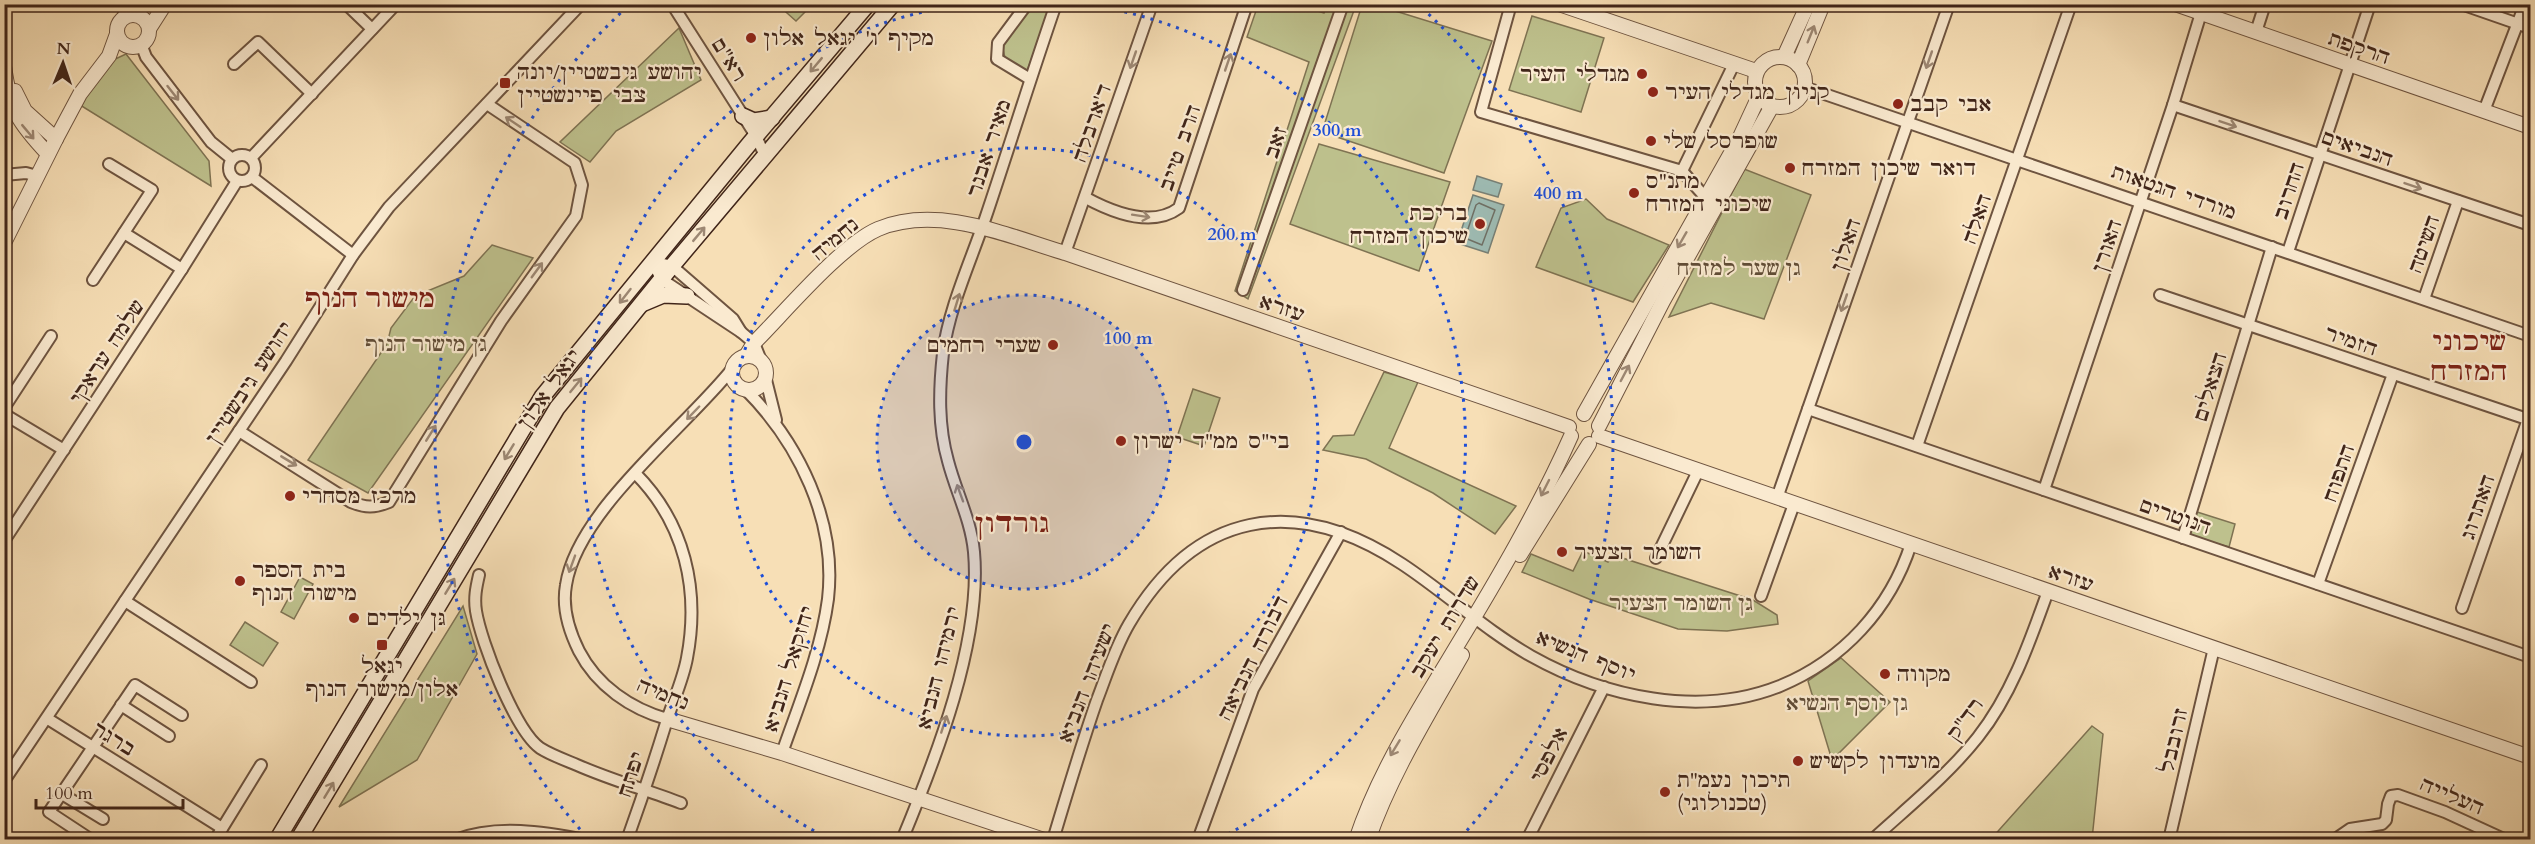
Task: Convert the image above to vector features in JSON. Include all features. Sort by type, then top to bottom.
[{"type":"main road","name":"יגאל אלון","points":[[278,840],[542,397],[753,139],[868,4]]},
{"type":"main road","name":"יגאל אלון","points":[[298,840],[557,408],[661,279],[893,4]]},
{"type":"main road","points":[[739,110],[754,121],[772,118]]},
{"type":"main road","points":[[642,304],[660,295],[687,296]]},
{"type":"street","points":[[139,16],[164,4]]},
{"type":"street","points":[[109,56],[147,38],[149,29],[164,4]]},
{"type":"street","points":[[346,4],[372,29]]},
{"type":"street","points":[[251,158],[396,4]]},
{"type":"street","name":"יהושע גיבשטיין","points":[[4,781],[48,719],[353,255],[389,207],[581,4]]},
{"type":"street","name":"רא\"ם","points":[[672,4],[739,110],[753,139],[765,156]]},
{"type":"street","points":[[1028,4],[998,43],[997,59],[1030,78]]},
{"type":"street","name":"מאיר אבנר","points":[[982,229],[1056,4]]},
{"type":"street","name":"ד'ארבלה","points":[[1065,253],[1152,4]]},
{"type":"street","name":"הרב טייב","points":[[1086,198],[1100,205],[1140,217],[1158,218],[1170,215],[1179,208],[1247,4]]},
{"type":"street","name":"זאב","points":[[1243,290],[1343,4]]},
{"type":"street","points":[[1511,4],[1481,112],[1682,171],[1706,198]]},
{"type":"street","points":[[1559,4],[1756,71]]},
{"type":"street","points":[[1784,57],[1808,4]]},
{"type":"street","points":[[1798,64],[1823,4]]},
{"type":"street","name":"האלון","points":[[1777,498],[1949,4]]},
{"type":"street","name":"האלה","points":[[1917,446],[2072,4]]},
{"type":"street","name":"הרקפת","points":[[2175,4],[2530,127]]},
{"type":"street","points":[[2256,32],[2265,4]]},
{"type":"street","name":"החרוב","points":[[2288,252],[2370,4]]},
{"type":"street","points":[[2461,4],[2530,28]]},
{"type":"street","points":[[2484,111],[2525,4]]},
{"type":"street","points":[[4,243],[80,94],[109,56],[124,11],[146,21],[149,29]]},
{"type":"street","name":"האורן","points":[[2044,490],[2173,105],[2201,13]]},
{"type":"street","points":[[117,34],[134,45],[146,57],[211,142],[232,159]]},
{"type":"street","points":[[234,64],[258,42],[312,94]]},
{"type":"street","points":[[1784,57],[1798,64],[1805,79],[1804,87],[1801,95],[1789,105],[1772,106],[1759,96],[1754,84],[1756,71],[1768,59],[1784,57]]},
{"type":"street","points":[[4,64],[25,111],[56,139]]},
{"type":"street","points":[[4,64],[14,112],[22,125],[48,154]]},
{"type":"street","points":[[1682,171],[1734,64]]},
{"type":"street","name":"מורדי הגטאות","points":[[1804,87],[2530,336]]},
{"type":"street","points":[[1584,414],[1594,417],[1596,435],[1580,444],[1570,432],[1573,419],[1584,414],[1740,137],[1759,96]]},
{"type":"street","points":[[239,431],[351,502],[366,507],[378,507],[389,502],[501,321],[576,216],[582,185],[574,163],[487,104]]},
{"type":"street","name":"הנביאים","points":[[2173,105],[2530,225]]},
{"type":"street","name":"שדרות יעקב","points":[[1356,840],[1368,803],[1389,760],[1570,471],[1596,435],[1663,301],[1772,106]]},
{"type":"street","points":[[239,155],[251,158],[256,169],[252,177],[245,182],[237,181],[229,172],[232,159],[239,155]]},
{"type":"street","points":[[93,280],[152,190],[109,164]]},
{"type":"street","points":[[4,175],[26,173],[37,176]]},
{"type":"street","points":[[252,177],[353,255]]},
{"type":"street","name":"שלמה עראקי","points":[[4,541],[237,181]]},
{"type":"street","name":"השיטה","points":[[2424,299],[2458,201]]},
{"type":"street","name":"נחמיה","points":[[746,356],[754,343],[846,251],[878,230],[922,220],[956,223],[982,229]]},
{"type":"street","name":"עזרא","points":[[982,229],[1065,253],[1570,432]]},
{"type":"street","name":"ירמיהו הנביא","points":[[902,840],[919,799],[946,718],[972,625],[975,592],[974,551],[966,510],[948,462],[939,411],[943,352],[947,334],[982,229]]},
{"type":"street","points":[[124,233],[182,269]]},
{"type":"street","name":"הצאלים","points":[[2183,538],[2272,246]]},
{"type":"street","points":[[653,261],[661,279]]},
{"type":"street","name":"יחזקאל הנביא","points":[[653,261],[672,266],[733,319],[741,332]]},
{"type":"street","name":"יחזקאל הנביא","points":[[661,279],[754,343],[764,369],[777,426]]},
{"type":"street","name":"הזמיר","points":[[2160,295],[2529,419]]},
{"type":"street","points":[[4,408],[51,336]]},
{"type":"street","points":[[746,356],[755,357],[764,369],[760,386],[750,390],[736,384],[732,369],[737,361],[746,356]]},
{"type":"street","name":"נחמיה","points":[[732,369],[717,388],[635,473],[582,539],[568,573],[565,608],[574,642],[583,658],[602,683],[633,706],[667,719],[782,753],[1044,840]]},
{"type":"street","name":"התפוח","points":[[2319,584],[2393,374]]},
{"type":"street","name":"יחזקאל הנביא","points":[[745,389],[792,447],[813,491],[824,534],[829,575],[824,620],[782,753]]},
{"type":"street","name":"הנוטרים","points":[[1808,409],[2530,657]]},
{"type":"street","points":[[4,414],[64,450]]},
{"type":"street","name":"האתרוג","points":[[2462,608],[2529,419]]},
{"type":"street","name":"שדרות יעקב","points":[[1368,840],[1380,806],[1399,766],[1478,620],[1570,432]]},
{"type":"street","name":"עזרא","points":[[1596,435],[2530,757]]},
{"type":"street","points":[[1656,558],[1698,471]]},
{"type":"street","name":"יפתח","points":[[627,840],[687,657],[692,586],[684,550],[666,514],[647,485],[635,473]]},
{"type":"street","points":[[1761,596],[1794,504]]},
{"type":"street","name":"ישעיהו הנביא","points":[[1053,840],[1080,748],[1113,656],[1130,622],[1169,569],[1195,547],[1225,532],[1251,524],[1282,521],[1341,532],[1401,563],[1478,620]]},
{"type":"street","name":"דבורה הנביאה","points":[[1198,840],[1253,689],[1341,532]]},
{"type":"street","name":"יוסף הנשיא","points":[[1478,620],[1533,657],[1604,687],[1647,698],[1694,700],[1754,694],[1799,678],[1840,649],[1875,615],[1902,571],[1911,544]]},
{"type":"street","points":[[479,575],[475,591],[476,612],[484,641],[506,695],[529,736],[540,747],[562,759],[681,803]]},
{"type":"street","name":"רד\"ק","points":[[1872,840],[1943,775],[1979,736],[2024,659],[2048,591]]},
{"type":"street","points":[[125,601],[251,682]]},
{"type":"street","name":"זרובבל","points":[[2169,840],[2214,648]]},
{"type":"street","points":[[90,838],[49,812],[135,685],[182,715]]},
{"type":"street","name":"אלפסי","points":[[1527,840],[1604,687]]},
{"type":"street","points":[[121,705],[169,736]]},
{"type":"street","name":"ברגר","points":[[48,719],[222,828]]},
{"type":"street","points":[[215,840],[261,765]]},
{"type":"street","points":[[62,794],[102,819]]},
{"type":"street","name":"העלייה","points":[[2334,840],[2350,829],[2382,824],[2386,820],[2391,796],[2398,795],[2445,812],[2506,840]]},
{"type":"street","points":[[456,840],[471,834],[506,831],[586,840]]},
{"type":"green space","points":[[778,5],[812,5],[796,21]]},
{"type":"green space","points":[[1033,5],[1051,5],[1027,71],[1005,58],[1002,45]]},
{"type":"green space","points":[[1258,5],[1300,5],[1324,13],[1327,5],[1356,5],[1248,299],[1235,291],[1309,62],[1247,37]]},
{"type":"green space","points":[[1362,5],[1376,5],[1492,41],[1444,173],[1322,132]]},
{"type":"green space","points":[[1532,16],[1604,38],[1581,112],[1509,90]]},
{"type":"green space","points":[[679,28],[701,80],[616,131],[590,162],[560,142]]},
{"type":"green space","points":[[126,54],[209,161],[211,186],[80,105],[113,60]]},
{"type":"green space","points":[[1319,144],[1450,182],[1419,271],[1290,224]]},
{"type":"green space","name":"גן שער למזרח","points":[[1744,169],[1811,195],[1764,319],[1711,303],[1669,317]]},
{"type":"green space","points":[[1586,199],[1607,219],[1669,245],[1633,302],[1536,267],[1561,208]]},
{"type":"green space","name":"גן מישור הנוף","points":[[492,245],[533,258],[368,493],[308,460],[387,344],[391,328],[415,296],[464,276]]},
{"type":"green space","points":[[1384,372],[1418,382],[1389,448],[1516,506],[1495,534],[1433,493],[1366,459],[1323,450],[1333,436],[1354,435]]},
{"type":"green space","points":[[1193,389],[1220,398],[1204,446],[1177,437]]},
{"type":"green space","points":[[2194,511],[2235,524],[2229,547],[2186,535]]},
{"type":"green space","name":"גן השומר הצעיר","points":[[1583,551],[1608,562],[1613,555],[1753,600],[1777,615],[1778,624],[1727,631],[1678,629],[1589,599],[1522,572],[1531,554],[1573,571]]},
{"type":"green space","points":[[300,577],[313,584],[294,619],[281,612]]},
{"type":"green space","points":[[463,606],[477,654],[417,760],[339,807]]},
{"type":"green space","points":[[245,622],[278,643],[263,666],[230,645]]},
{"type":"green space","name":"גן יוסף הנשיא","points":[[1841,658],[1890,702],[1832,760],[1808,681]]},
{"type":"green space","points":[[2092,726],[2103,734],[2092,839],[1991,839]]},
{"type":"water","points":[[1477,176],[1502,184],[1498,197],[1473,190]]},
{"type":"water","name":"בריכת שיכון המזרח","points":[[1473,195],[1504,205],[1488,253],[1457,243]]},
{"type":"place","name":"מקיף ו' יגאל אלון","points":[[751,38]]},
{"type":"place","name":"מגדלי העיר","points":[[1642,74]]},
{"type":"place","name":"יהושע גיבשטיין/יונה צבי פיינשטיין","points":[[505,83]]},
{"type":"place","name":"קניון מגדלי העיר","points":[[1653,92]]},
{"type":"place","name":"אבי קבב","points":[[1898,104]]},
{"type":"place","name":"שופרסל שלי","points":[[1651,141]]},
{"type":"place","name":"דואר שיכון המזרח","points":[[1790,168]]},
{"type":"place","name":"מתנ\"ס שיכוני המזרח","points":[[1634,193]]},
{"type":"place","name":"בריכת שיכון המזרח","points":[[1480,224]]},
{"type":"place","name":"שערי רחמים","points":[[1053,345]]},
{"type":"place","name":"בי\"ס ממ\"ד ישרון","points":[[1121,441]]},
{"type":"place","name":"מרכז מסחרי","points":[[290,496]]},
{"type":"place","name":"השומר הצעיר","points":[[1562,552]]},
{"type":"place","name":"בית הספר מישור הנוף","points":[[240,581]]},
{"type":"place","name":"גן ילדים","points":[[354,618]]},
{"type":"place","name":"יגאל אלון/מישור הנוף","points":[[382,645]]},
{"type":"place","name":"מקווה","points":[[1885,674]]},
{"type":"place","name":"מועדון לקשיש","points":[[1798,761]]},
{"type":"place","name":"תיכון נעמ\"ת (טכנולוגי)","points":[[1665,792]]},
{"type":"district","name":"מישור הנוף","points":[[370,298]]},
{"type":"district","name":"שיכוני המזרח","points":[[2469,356]]},
{"type":"district","name":"גורדון","points":[[1012,523]]}]
